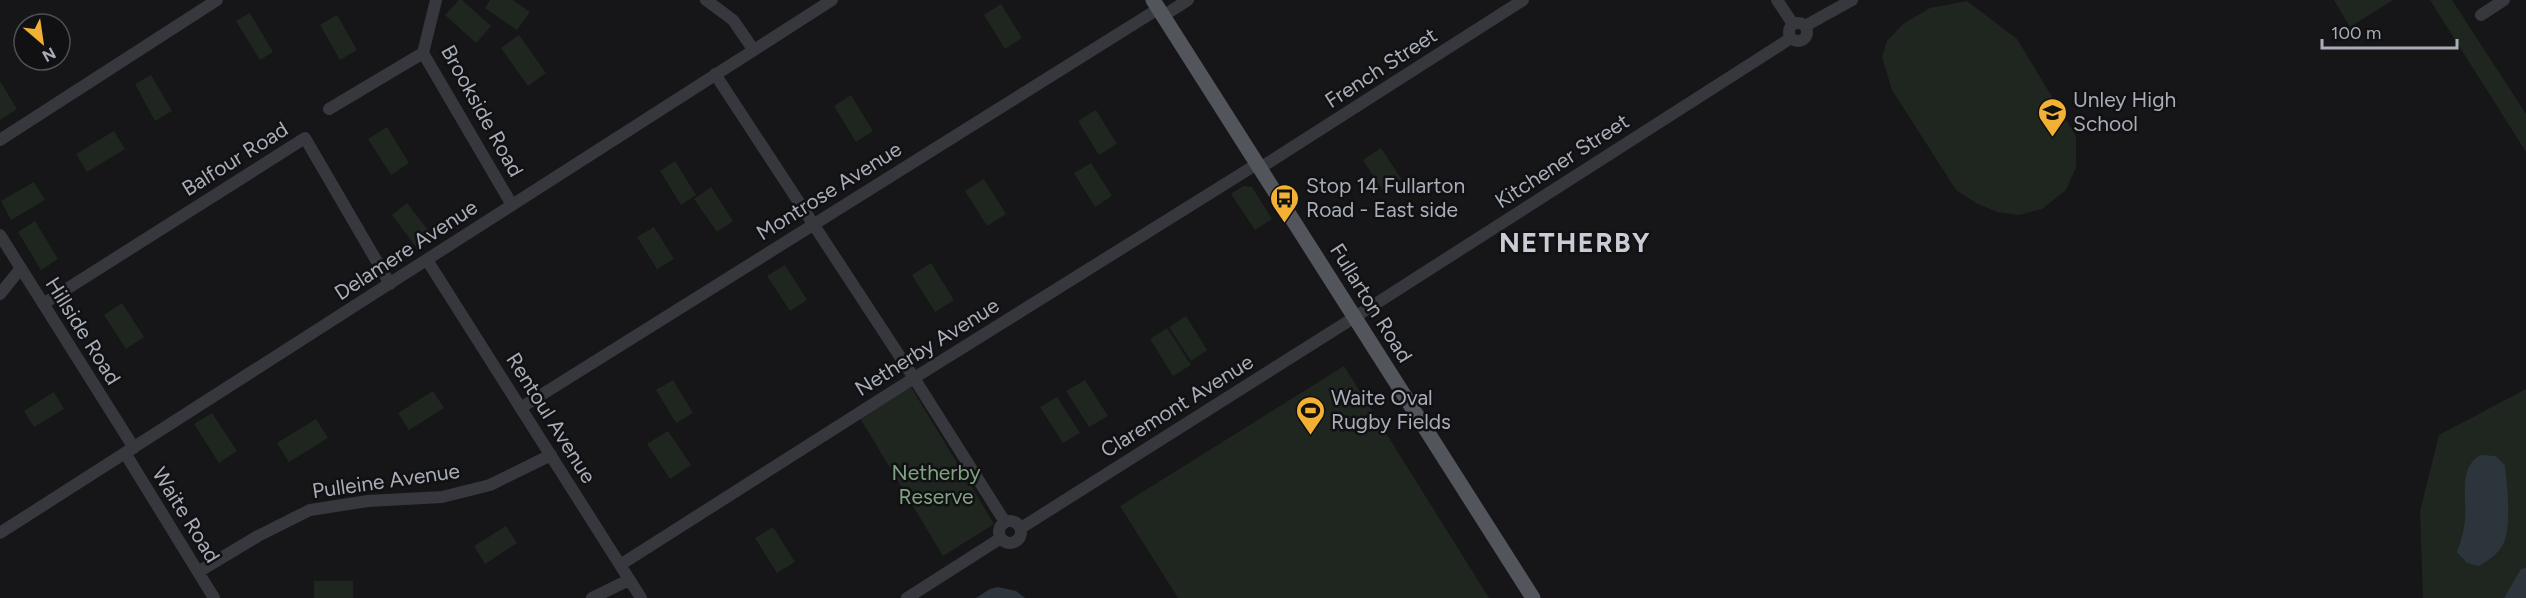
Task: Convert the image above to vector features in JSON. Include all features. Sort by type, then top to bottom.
[{"type":"main road","name":"Fullarton Road","points":[[1158,8],[1533,598]]},
{"type":"street","points":[[0,140],[217,0]]},
{"type":"street","name":"Brookside Road","points":[[436,0],[423,54],[512,205]]},
{"type":"street","points":[[706,0],[733,20],[753,49]]},
{"type":"street","name":"Delamere Avenue","points":[[0,533],[832,0]]},
{"type":"street","name":"Montrose Avenue","points":[[522,407],[1158,8],[1188,0]]},
{"type":"street","name":"French Street","points":[[1258,166],[1523,0]]},
{"type":"street","points":[[1777,0],[1792,24]]},
{"type":"street","points":[[1805,26],[1852,0]]},
{"type":"street","points":[[2481,15],[2504,0]]},
{"type":"street","points":[[1799,22],[1805,26],[1807,34],[1803,39],[1791,38],[1789,29],[1792,24],[1799,22]]},
{"type":"street","name":"Kitchener Street","points":[[1355,317],[1791,38]]},
{"type":"street","points":[[329,109],[423,54]]},
{"type":"street","points":[[716,74],[1005,522]]},
{"type":"street","name":"Balfour Road","points":[[43,304],[305,138],[390,284]]},
{"type":"street","name":"Netherby Avenue","points":[[620,565],[914,378],[1258,166]]},
{"type":"street","name":"Hillside Road","points":[[0,235],[129,451]]},
{"type":"street","name":"Rentoul Avenue","points":[[427,260],[522,407],[640,598]]},
{"type":"street","points":[[0,294],[21,268]]},
{"type":"street","name":"Claremont Avenue","points":[[1021,528],[1355,317]]},
{"type":"street","name":"Waite Road","points":[[129,451],[214,598]]},
{"type":"street","name":"Pulleine Avenue","points":[[198,572],[258,536],[310,510],[368,501],[442,497],[490,485],[551,455]]},
{"type":"street","points":[[1014,521],[1021,528],[1021,534],[1015,542],[1007,543],[1001,538],[1000,528],[1005,522],[1014,521]]},
{"type":"street","points":[[907,598],[1001,538]]},
{"type":"street","points":[[592,598],[629,580]]},
{"type":"green space","points":[[459,0],[462,0],[491,26],[476,43],[445,15]]},
{"type":"green space","points":[[490,0],[513,0],[530,12],[517,30],[485,8]]},
{"type":"green space","points":[[2334,0],[2393,0],[2350,27]]},
{"type":"green space","points":[[2430,0],[2452,0],[2526,114],[2526,152]]},
{"type":"green space","points":[[1967,1],[2017,39],[2076,136],[2076,167],[2066,190],[2042,209],[2019,215],[1997,212],[1976,203],[1956,190],[1892,90],[1882,57],[1887,41],[1903,24],[1930,8]]},
{"type":"green space","points":[[1001,4],[1022,38],[1005,49],[984,15]]},
{"type":"green space","points":[[250,13],[273,52],[260,60],[236,21]]},
{"type":"green space","points":[[337,15],[357,50],[340,60],[320,25]]},
{"type":"green space","points":[[519,35],[546,73],[528,86],[501,48]]},
{"type":"green space","points":[[151,75],[172,111],[155,121],[135,84]]},
{"type":"green space","points":[[0,81],[17,109],[0,120]]},
{"type":"green space","points":[[851,95],[873,131],[856,142],[834,106]]},
{"type":"green space","points":[[1096,110],[1117,144],[1099,155],[1078,121]]},
{"type":"green space","points":[[387,127],[409,163],[391,175],[368,139]]},
{"type":"green space","points":[[114,131],[125,149],[87,172],[76,154]]},
{"type":"green space","points":[[1381,148],[1402,180],[1384,192],[1363,160]]},
{"type":"green space","points":[[675,161],[696,195],[681,205],[660,171]]},
{"type":"green space","points":[[1091,163],[1112,196],[1095,207],[1074,173]]},
{"type":"green space","points":[[984,179],[1006,214],[987,226],[965,191]]},
{"type":"green space","points":[[34,182],[45,200],[11,220],[1,201]]},
{"type":"green space","points":[[1243,186],[1252,187],[1272,219],[1255,230],[1231,194]]},
{"type":"green space","points":[[711,187],[733,221],[717,232],[694,199]]},
{"type":"green space","points":[[407,203],[432,235],[416,247],[392,215]]},
{"type":"green space","points":[[35,221],[58,259],[41,270],[18,232]]},
{"type":"green space","points":[[654,227],[674,259],[657,269],[637,237]]},
{"type":"green space","points":[[931,263],[954,300],[935,312],[912,275]]},
{"type":"green space","points":[[785,265],[807,300],[790,311],[767,276]]},
{"type":"green space","points":[[122,303],[144,337],[126,349],[104,315]]},
{"type":"green space","points":[[1186,316],[1207,350],[1191,361],[1169,327]]},
{"type":"green space","points":[[1167,328],[1191,365],[1173,376],[1150,339]]},
{"type":"green space","name":"Waite Oval Rugby Fields","points":[[1344,366],[1489,598],[1178,598],[1120,506]]},
{"type":"green space","points":[[673,380],[693,413],[676,423],[656,390]]},
{"type":"green space","points":[[1085,380],[1108,416],[1089,427],[1066,391]]},
{"type":"green space","name":"Netherby Reserve","points":[[911,387],[994,524],[943,556],[860,418]]},
{"type":"green space","points":[[2526,389],[2526,598],[2423,598],[2420,511],[2439,435]]},
{"type":"green space","points":[[433,391],[444,408],[409,430],[398,413]]},
{"type":"green space","points":[[54,392],[64,409],[34,427],[24,411]]},
{"type":"green space","points":[[1057,397],[1080,433],[1063,443],[1040,407]]},
{"type":"green space","points":[[212,413],[237,451],[219,463],[194,424]]},
{"type":"green space","points":[[316,419],[328,438],[289,462],[277,443]]},
{"type":"green space","points":[[668,431],[691,465],[670,479],[647,444]]},
{"type":"green space","points":[[506,526],[517,543],[485,564],[474,546]]},
{"type":"green space","points":[[773,527],[795,562],[777,573],[755,538]]},
{"type":"green space","points":[[314,581],[353,581],[353,598],[314,598]]},
{"type":"shaded area","points":[[2481,455],[2495,456],[2505,465],[2508,520],[2505,540],[2501,548],[2479,566],[2467,563],[2457,552],[2465,524],[2466,475],[2474,460]]},
{"type":"shaded area","points":[[2526,568],[2526,598],[2504,598],[2521,569]]},
{"type":"shaded area","points":[[998,587],[1016,591],[1025,598],[976,598]]},
{"type":"place","name":"Unley High School","points":[[2052,138]]},
{"type":"place","name":"Stop 14 Fullarton Road - East side","points":[[1285,224]]},
{"type":"place","name":"Waite Oval Rugby Fields","points":[[1310,436]]},
{"type":"district","name":"NETHERBY","points":[[1575,243]]}]
